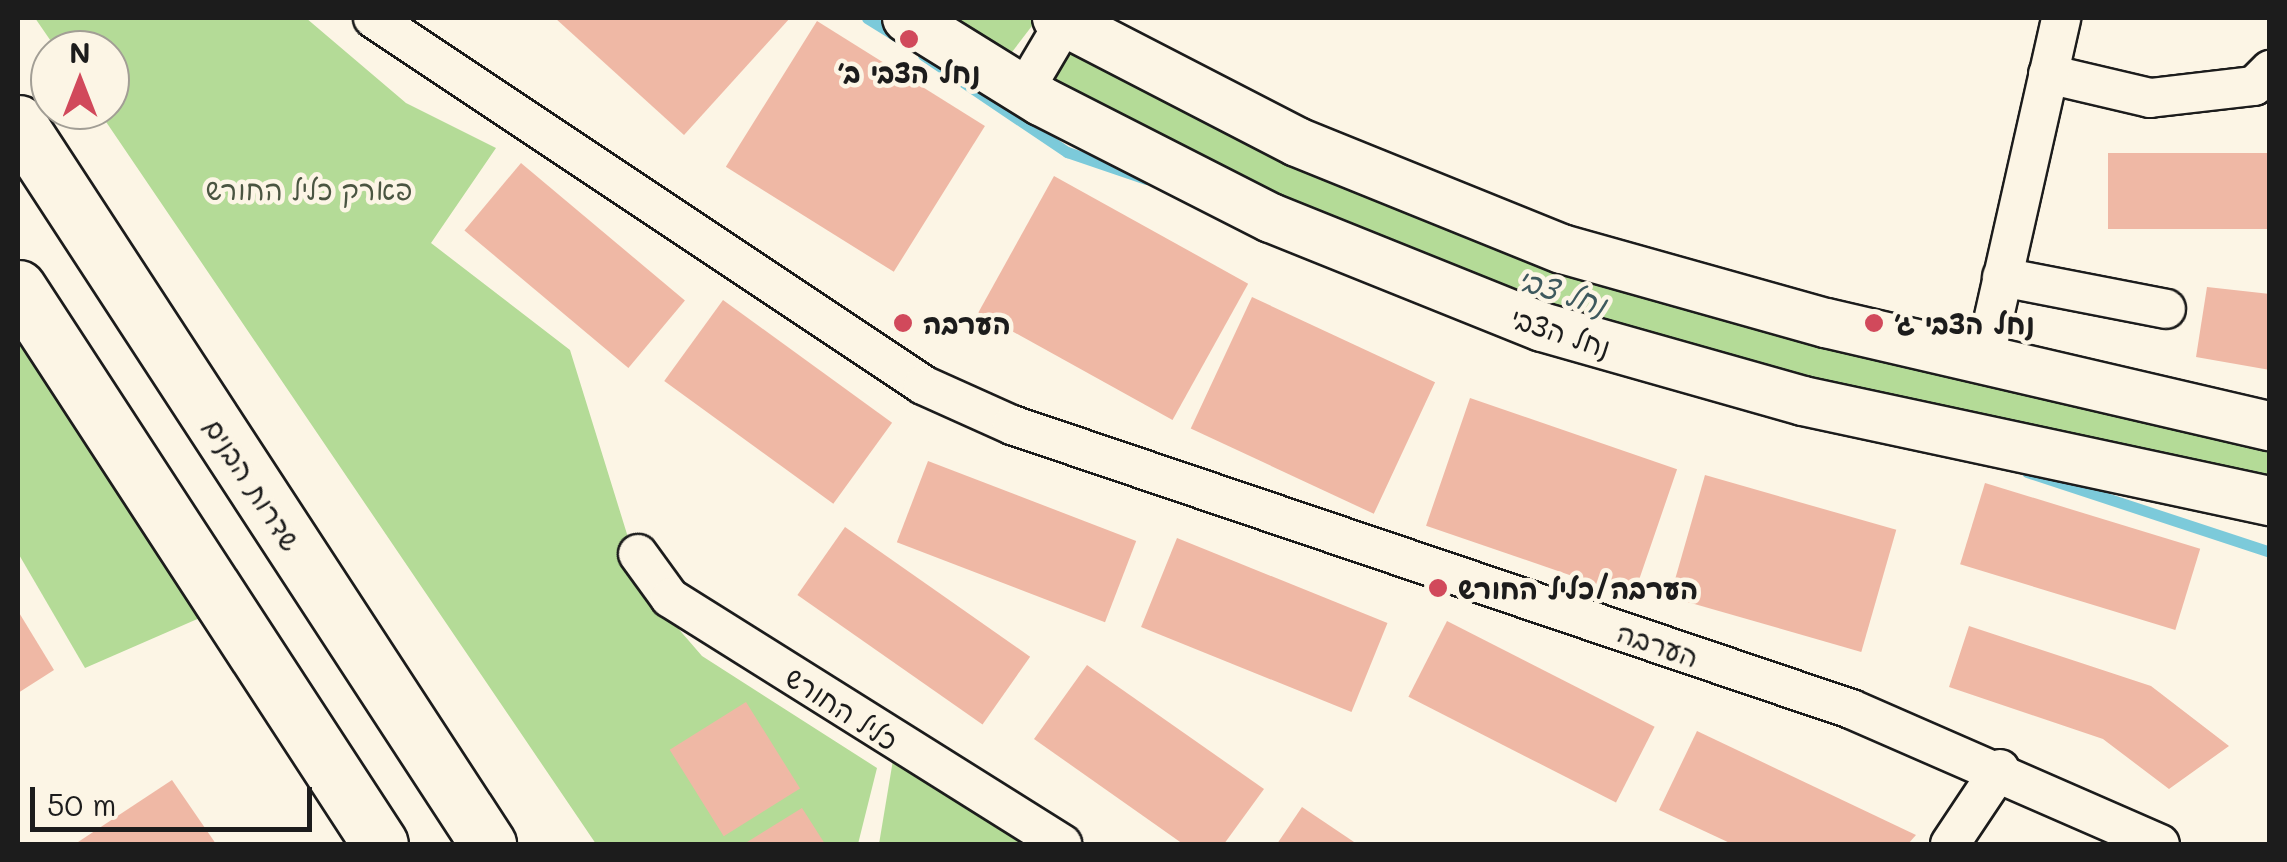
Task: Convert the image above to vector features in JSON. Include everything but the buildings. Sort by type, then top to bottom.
[{"type":"main road","name":"שדרות הבנים","points":[[18,123],[488,844]]},
{"type":"main road","points":[[18,288],[380,844]]},
{"type":"street","name":"הערבה","points":[[373,18],[941,393],[2000,769],[2160,844]]},
{"type":"street","name":"נחל הצבי","points":[[907,18],[1025,90],[1270,218],[1542,327],[1803,401],[2270,501]]},
{"type":"street","points":[[1984,360],[2060,18]]},
{"type":"street","points":[[1025,90],[1063,19],[1296,142],[1562,249],[1984,360],[2270,426]]},
{"type":"street","points":[[2048,74],[2150,98],[2254,86],[2270,70]]},
{"type":"street","points":[[2002,277],[2166,309]]},
{"type":"street","name":"כליל החורש","points":[[638,554],[670,598],[1062,844]]},
{"type":"street","points":[[1950,844],[2000,769]]},
{"type":"green space","name":"פארק כליל החורש","points":[[35,18],[306,18],[406,103],[496,148],[431,243],[570,350],[644,589],[702,656],[877,768],[858,844],[596,844],[112,130],[130,130],[130,30],[43,30]]},
{"type":"green space","points":[[917,18],[1038,18],[999,69]]},
{"type":"green space","points":[[1075,40],[1275,142],[2269,434],[2269,495],[1498,305],[1043,94]]},
{"type":"green space","points":[[18,339],[202,617],[85,668],[18,553]]},
{"type":"green space","points":[[893,760],[1023,844],[879,844]]},
{"type":"waterway","name":"נחל צבי","points":[[867,18],[900,39]]},
{"type":"waterway","name":"נחל צבי","points":[[923,55],[1067,152],[1146,179]]},
{"type":"waterway","name":"נחל צבי","points":[[2027,472],[2270,552]]},
{"type":"place","name":"נחל הצבי ב׳","points":[[909,39]]},
{"type":"place","name":"הערבה","points":[[903,323]]},
{"type":"place","name":"נחל הצבי ג׳","points":[[1874,323]]},
{"type":"place","name":"הערבה/כליל החורש","points":[[1438,588]]}]
